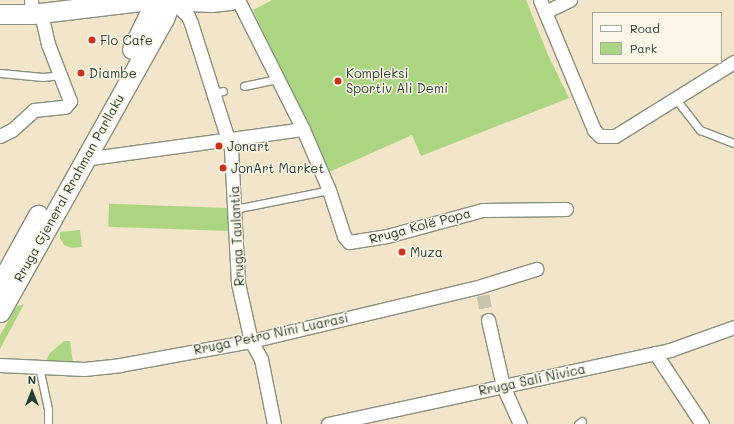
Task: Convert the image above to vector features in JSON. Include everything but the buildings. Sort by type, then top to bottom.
[{"type":"street","points":[[0,14],[35,9],[149,0]]},
{"type":"street","name":"Rruga Gjeneral Rrahman Parllaku","points":[[0,284],[144,27],[156,0]]},
{"type":"street","points":[[167,0],[211,2],[230,0]]},
{"type":"street","name":"Rruga Gjeneral Rrahman Parllaku","points":[[0,312],[84,159],[164,19],[171,0]]},
{"type":"street","name":"Rruga Taulantia","points":[[171,0],[188,16],[217,92],[233,168],[237,271],[251,341],[261,359],[274,424]]},
{"type":"street","name":"Rruga Kolë Popa","points":[[238,0],[303,129],[329,190],[344,236],[349,242],[387,236],[483,210],[566,209]]},
{"type":"street","points":[[570,0],[543,6],[594,130],[600,136],[615,136],[734,62]]},
{"type":"street","points":[[0,136],[12,130],[34,110],[69,105],[70,97],[35,9]]},
{"type":"street","points":[[84,159],[303,129]]},
{"type":"street","name":"Rruga Petro Nini Luarasi","points":[[0,365],[39,367],[105,367],[251,341],[482,290],[536,269]]},
{"type":"street","points":[[488,320],[503,386],[520,424]]},
{"type":"street","name":"Rruga Sali Nivica","points":[[328,424],[655,354],[685,346],[734,327]]},
{"type":"street","points":[[655,354],[702,424]]},
{"type":"lane","points":[[0,73],[43,76],[61,75]]},
{"type":"lane","points":[[244,86],[278,79]]},
{"type":"lane","points":[[675,98],[700,130],[734,144]]},
{"type":"lane","points":[[234,209],[329,190]]},
{"type":"lane","points":[[39,367],[48,409],[48,424]]},
{"type":"green space","points":[[272,0],[526,0],[548,55],[569,98],[421,156],[412,135],[329,172],[253,10]]},
{"type":"green space","points":[[109,204],[229,208],[228,231],[108,227]]},
{"type":"green space","points":[[80,230],[82,247],[71,248],[64,245],[60,238],[60,232]]},
{"type":"green space","points":[[24,304],[0,349],[0,335],[17,306]]},
{"type":"green space","points":[[64,341],[70,341],[73,363],[45,362],[50,353]]},
{"type":"tunnel","points":[[483,295],[488,320]]},
{"type":"place","name":"Flo Cafe","points":[[92,40]]},
{"type":"place","name":"Diambe","points":[[81,73]]},
{"type":"place","name":"Kompleksi Sportiv Ali Demi","points":[[338,81]]},
{"type":"place","name":"Jonart","points":[[219,146]]},
{"type":"place","name":"JonArt Market","points":[[223,168]]},
{"type":"place","name":"Muza","points":[[402,252]]}]
